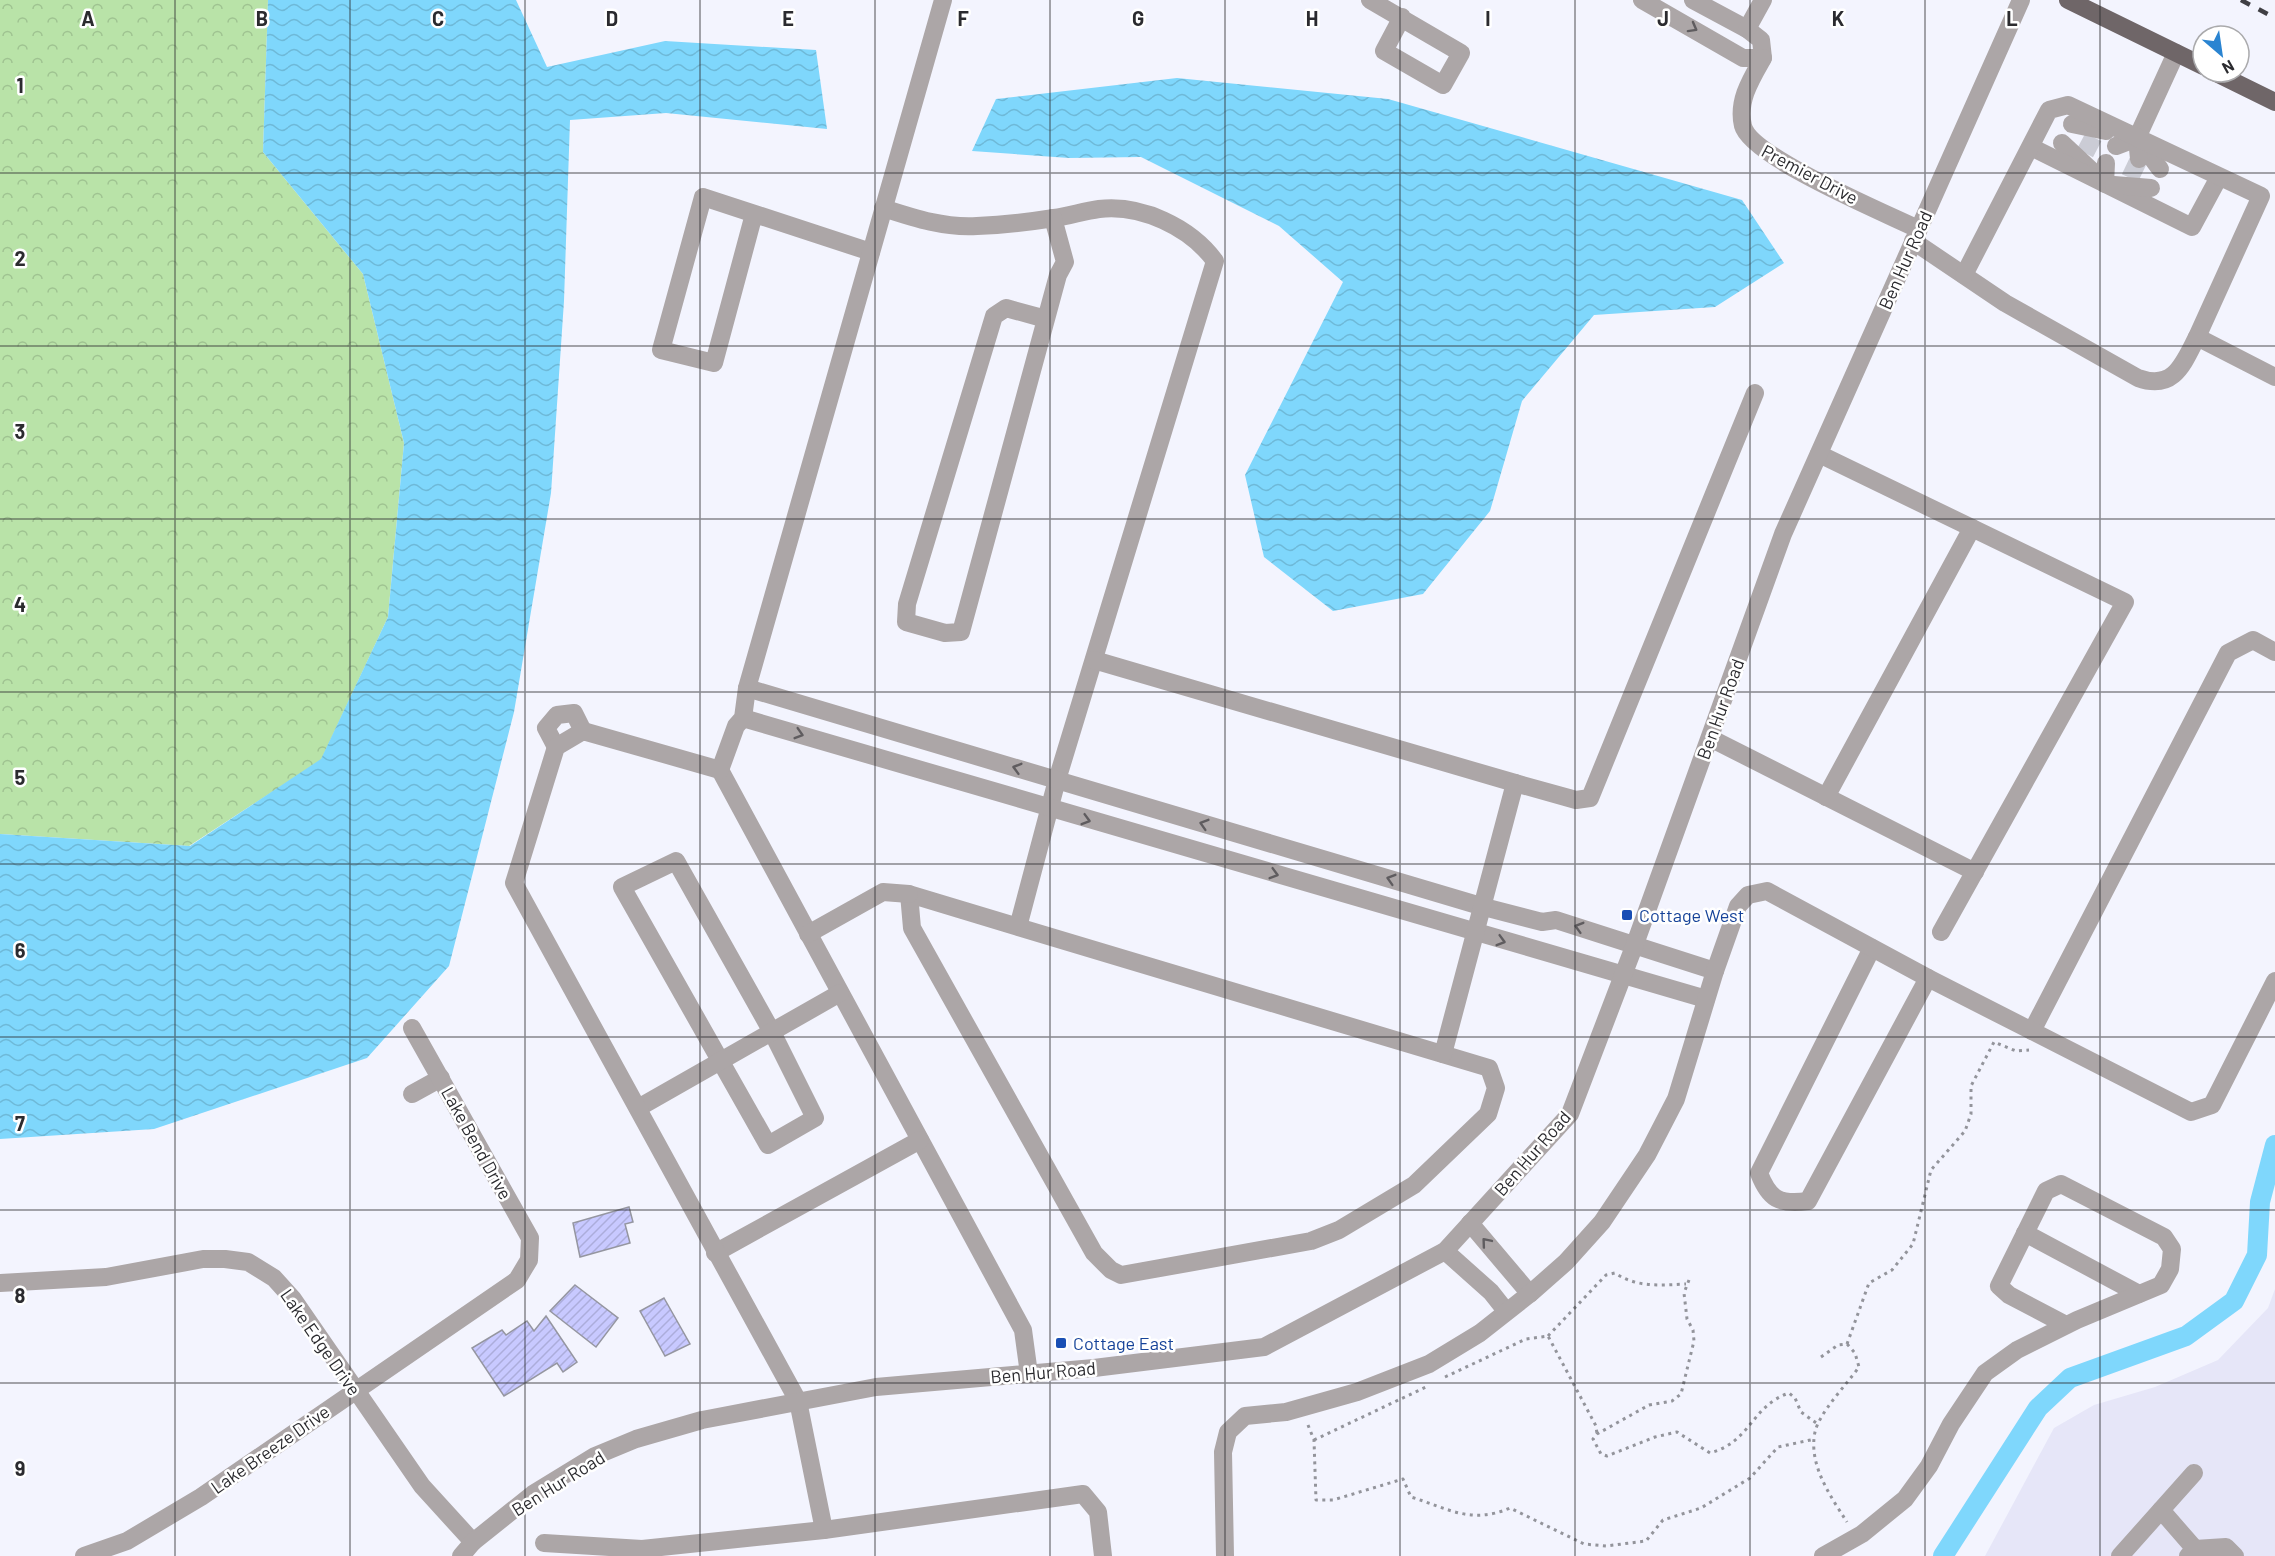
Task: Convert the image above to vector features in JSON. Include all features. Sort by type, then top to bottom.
[{"type":"main road","points":[[2068,0],[2191,60]]},
{"type":"main road","points":[[2238,84],[2275,102]]},
{"type":"street","points":[[720,770],[736,726],[743,717],[747,688],[943,0]]},
{"type":"street","points":[[1370,0],[1402,17]]},
{"type":"street","points":[[1642,0],[1743,58],[1763,58],[1761,40],[1748,29],[1693,0]]},
{"type":"street","points":[[1748,29],[1763,0]]},
{"type":"street","name":"Ben Hur Road","points":[[460,1556],[473,1542],[533,1494],[595,1456],[636,1439],[702,1420],[876,1387],[1029,1374],[1264,1347],[1445,1251],[1570,1114],[1635,944],[1784,534],[2021,0]]},
{"type":"street","points":[[2139,159],[2137,138],[2176,53]]},
{"type":"street","name":"Premier Drive","points":[[1763,58],[1748,84],[1741,110],[1743,129],[1753,143],[1768,154],[1916,235],[1964,275],[2005,303],[2144,381],[2158,382],[2177,372],[2197,337],[2261,196],[2219,177]]},
{"type":"street","points":[[1964,275],[2049,110],[2056,106],[2068,105],[2219,177],[2192,227],[2031,147]]},
{"type":"street","points":[[2072,124],[2137,138],[2160,169]]},
{"type":"street","points":[[2094,136],[2137,138]]},
{"type":"street","points":[[2115,146],[2137,138]]},
{"type":"street","points":[[2062,143],[2105,184],[2151,188]]},
{"type":"street","points":[[2085,153],[2105,184]]},
{"type":"street","points":[[2105,184],[2106,163]]},
{"type":"street","points":[[2105,184],[2130,178]]},
{"type":"street","points":[[753,214],[714,363],[661,350],[703,197],[871,252]]},
{"type":"street","points":[[883,208],[926,222],[974,226],[1053,218],[1101,209],[1144,213],[1187,233],[1203,244],[1215,261],[1057,780],[1018,927]]},
{"type":"street","points":[[1046,319],[1006,308],[994,316],[907,604],[906,622],[945,633],[961,632],[1058,275],[1065,262],[1053,218]]},
{"type":"street","points":[[2197,337],[2275,377]]},
{"type":"street","points":[[1094,660],[1576,800],[1590,798],[1755,393]]},
{"type":"street","points":[[1819,454],[2125,602],[1941,933]]},
{"type":"street","points":[[1826,798],[1972,528]]},
{"type":"street","points":[[2032,1031],[2228,653],[2253,640],[2275,652]]},
{"type":"street","points":[[747,688],[1484,907],[1542,922],[1556,920],[1635,944],[1680,961],[1715,970]]},
{"type":"street","points":[[556,747],[546,728],[557,715],[574,713],[584,731],[720,770],[1023,1330],[1029,1374]]},
{"type":"street","points":[[743,717],[1050,809],[1706,999]]},
{"type":"street","points":[[584,731],[556,747],[514,883],[798,1401],[824,1530]]},
{"type":"street","points":[[1710,738],[1975,872]]},
{"type":"street","points":[[1443,1054],[1484,907],[1515,783]]},
{"type":"street","points":[[676,861],[772,1032],[815,1118],[768,1145],[622,887],[676,861]]},
{"type":"street","points":[[1226,1556],[1223,1452],[1227,1432],[1245,1416],[1301,1407],[1357,1392],[1429,1364],[1480,1333],[1530,1294],[1566,1262],[1602,1222],[1647,1155],[1677,1099],[1715,970],[1738,906],[1748,896],[1767,891],[1928,978],[2191,1112],[2212,1105],[2275,981]]},
{"type":"street","points":[[808,934],[884,892],[909,894],[1489,1068],[1496,1088],[1488,1114],[1414,1185],[1339,1230],[1311,1241],[1121,1275],[1111,1270],[1094,1253],[912,928],[909,894]]},
{"type":"street","points":[[1872,948],[1759,1173],[1766,1191],[1789,1204],[1808,1201],[1928,978]]},
{"type":"street","points":[[1671,988],[1680,961]]},
{"type":"street","points":[[638,1108],[840,993]]},
{"type":"street","name":"Lake Bend Drive","points":[[412,1028],[530,1238],[528,1260]]},
{"type":"street","points":[[411,1094],[441,1078]]},
{"type":"street","points":[[715,1252],[920,1140]]},
{"type":"street","points":[[1823,1556],[1856,1537],[1905,1499],[1929,1466],[1951,1424],[1985,1373],[2017,1350],[2066,1325],[2161,1285],[2170,1269],[2172,1249],[2164,1237],[2061,1184],[2046,1191],[1999,1286],[2009,1295],[2066,1325]]},
{"type":"street","points":[[1470,1223],[1530,1294]]},
{"type":"street","points":[[2025,1233],[2139,1294]]},
{"type":"street","points":[[1445,1251],[1480,1282],[1506,1311]]},
{"type":"street","name":"Lake Edge Drive","points":[[0,1283],[106,1277],[203,1259],[248,1262],[274,1278],[293,1299],[422,1486],[473,1542]]},
{"type":"street","name":"Lake Breeze Drive","points":[[84,1556],[127,1541],[201,1497],[517,1280],[528,1260]]},
{"type":"street","points":[[1480,1282],[1504,1263]]},
{"type":"street","points":[[2120,1556],[2194,1473]]},
{"type":"street","points":[[544,1544],[642,1549],[824,1530],[1083,1494],[1098,1512],[1103,1556]]},
{"type":"street","points":[[2161,1510],[2193,1553],[2226,1547],[2235,1556]]},
{"type":"path","points":[[1847,1344],[1869,1283],[1892,1270],[1913,1244],[1931,1170],[1965,1131],[1971,1114],[1971,1086],[1994,1042],[2016,1051],[2040,1050],[2055,1043]]},
{"type":"path","points":[[1441,1379],[1526,1339],[1548,1336],[1606,1275],[1616,1273],[1624,1280],[1653,1286],[1687,1282],[1687,1319],[1694,1330],[1694,1341],[1681,1394],[1672,1401],[1649,1405],[1597,1434],[1593,1439],[1601,1454],[1607,1456],[1655,1437],[1677,1432],[1710,1453],[1732,1445],[1759,1412],[1772,1401],[1790,1393],[1795,1398],[1801,1412],[1819,1425]]},
{"type":"path","points":[[1548,1336],[1596,1426],[1597,1434]]},
{"type":"path","points":[[1821,1357],[1838,1345],[1847,1344]]},
{"type":"path","points":[[1847,1344],[1855,1353],[1859,1367],[1819,1425],[1815,1439],[1824,1487],[1856,1537]]},
{"type":"path","points":[[1314,1440],[1431,1384]]},
{"type":"path","points":[[1301,1407],[1314,1440],[1316,1500],[1333,1500],[1403,1479],[1411,1497],[1432,1504],[1441,1510],[1485,1516],[1510,1508],[1584,1544],[1606,1546],[1646,1541],[1663,1520],[1701,1508],[1750,1478],[1778,1447],[1815,1439]]},
{"type":"shaded area","points":[[2275,1289],[2275,1556],[1985,1556],[2054,1428],[2094,1405],[2155,1387],[2218,1360],[2268,1308]]},
{"type":"green space","points":[[0,0],[268,0],[263,152],[363,274],[404,443],[388,617],[321,760],[189,846],[0,834]]},
{"type":"water","points":[[268,0],[516,0],[547,67],[665,41],[816,50],[827,129],[666,113],[570,120],[564,301],[551,493],[514,712],[449,966],[367,1058],[154,1129],[0,1139],[0,834],[190,846],[321,759],[388,617],[404,443],[363,274],[263,152]]},
{"type":"water","points":[[1177,78],[1388,99],[1742,200],[1784,263],[1715,307],[1594,315],[1522,401],[1490,511],[1423,594],[1333,611],[1264,557],[1245,475],[1343,282],[1279,226],[1141,157],[1069,158],[972,151],[996,99]]},
{"type":"building","points":[[629,1207],[633,1222],[625,1224],[630,1243],[580,1257],[573,1223]]},
{"type":"building","points":[[575,1285],[618,1318],[596,1347],[550,1311]]},
{"type":"building","points":[[664,1298],[690,1344],[665,1356],[640,1311]]},
{"type":"building","points":[[546,1316],[577,1362],[563,1372],[557,1363],[504,1396],[472,1348],[502,1330],[506,1335],[527,1321],[534,1331]]},
{"type":"waterway","points":[[1943,1556],[2038,1408],[2070,1378],[2186,1336],[2234,1301],[2257,1255],[2260,1202],[2275,1145]]},
{"type":"tunnel","points":[[2085,153],[2094,136]]},
{"type":"tunnel","points":[[2130,178],[2139,159]]},
{"type":"railway","points":[[2241,0],[2275,18]]},
{"type":"place","name":"Cottage West","points":[[1627,915]]},
{"type":"place","name":"Cottage East","points":[[1061,1343]]}]
